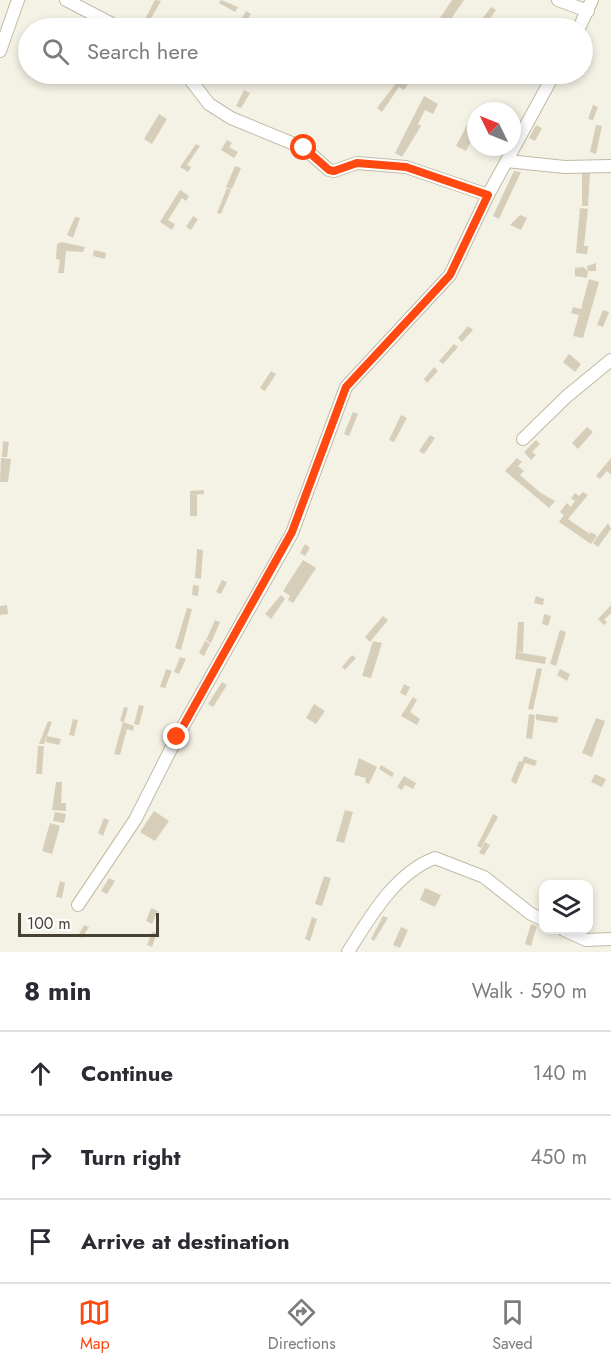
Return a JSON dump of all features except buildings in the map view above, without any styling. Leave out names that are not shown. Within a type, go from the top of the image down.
[{"type":"street","points":[[0,51],[18,0]]},
{"type":"street","points":[[66,0],[101,18]]},
{"type":"street","points":[[558,0],[590,6]]},
{"type":"street","points":[[194,84],[209,104],[231,118],[304,148],[329,170],[334,171],[357,163],[406,167],[488,195]]},
{"type":"street","points":[[78,905],[135,820],[177,737],[292,532],[346,387],[450,275],[488,195],[549,84]]},
{"type":"street","points":[[507,161],[565,166],[611,165]]},
{"type":"street","points":[[523,439],[611,360]]},
{"type":"street","points":[[348,952],[376,906],[422,863],[435,858],[484,877],[539,918]]},
{"type":"street","points":[[573,934],[586,940],[611,939]]},
{"type":"route","points":[[177,737],[292,532],[334,412],[346,387],[360,369],[450,275],[488,195],[406,167],[357,163],[334,171],[329,170],[304,148]]}]
